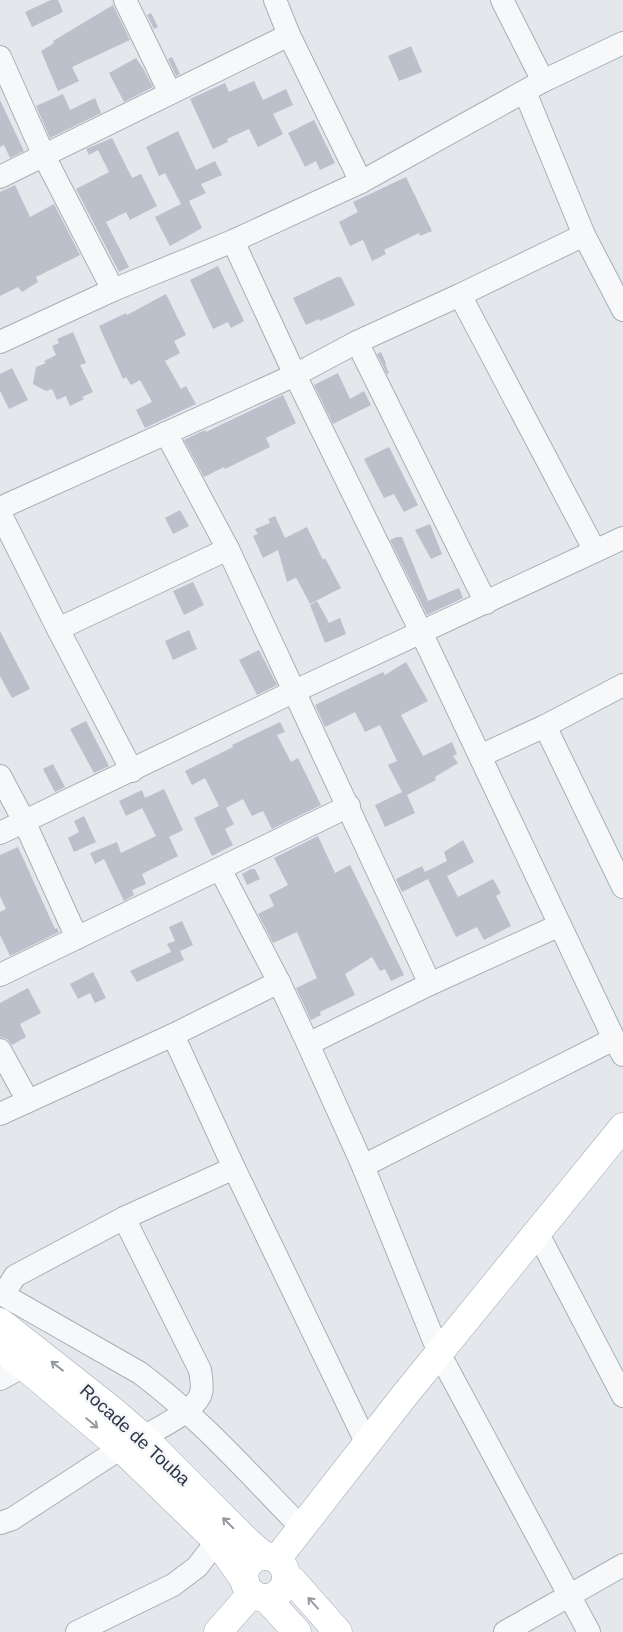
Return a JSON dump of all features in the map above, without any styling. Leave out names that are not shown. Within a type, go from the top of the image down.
[{"type":"main road","points":[[276,1564],[439,1352],[623,1127]]},
{"type":"main road","name":"Rocade de Touba","points":[[0,1322],[113,1411],[132,1443],[217,1541],[254,1590],[298,1632]]},
{"type":"main road","name":"Rocade de Touba","points":[[0,1348],[132,1443],[276,1564],[338,1632]]},
{"type":"main road","points":[[257,1557],[276,1564],[284,1585],[280,1592],[273,1596],[254,1590],[244,1574],[247,1567],[257,1557]]},
{"type":"main road","points":[[218,1632],[254,1590]]},
{"type":"street","points":[[125,0],[170,93]]},
{"type":"street","points":[[275,0],[289,35],[361,182]]},
{"type":"street","points":[[502,0],[534,87],[584,235],[623,310]]},
{"type":"street","points":[[0,177],[289,35]]},
{"type":"street","points":[[0,342],[113,290],[233,241],[361,182],[534,87],[623,43]]},
{"type":"street","points":[[0,56],[44,156],[113,290]]},
{"type":"street","points":[[0,508],[296,375],[357,342],[584,235]]},
{"type":"street","points":[[233,241],[618,1047],[363,1166]]},
{"type":"street","points":[[460,295],[595,551]]},
{"type":"street","points":[[357,342],[486,603]]},
{"type":"street","points":[[166,433],[228,549],[430,984]]},
{"type":"street","points":[[0,513],[132,770]]},
{"type":"street","points":[[0,833],[295,691],[623,538]]},
{"type":"street","points":[[58,629],[228,549]]},
{"type":"street","points":[[480,756],[545,726],[623,685]]},
{"type":"street","points":[[545,726],[623,886]]},
{"type":"street","points":[[0,776],[24,821],[77,938]]},
{"type":"street","points":[[0,975],[348,806]]},
{"type":"street","points":[[220,868],[280,982],[363,1166],[439,1352],[568,1596],[589,1632]]},
{"type":"street","points":[[308,1044],[430,984],[560,925]]},
{"type":"street","points":[[0,1114],[173,1035],[280,982]]},
{"type":"street","points":[[173,1035],[234,1168],[367,1444]]},
{"type":"street","points":[[0,1050],[28,1101]]},
{"type":"street","points":[[234,1168],[124,1218],[15,1276],[1,1294],[140,1373],[186,1410],[302,1528]]},
{"type":"street","points":[[0,1523],[12,1518],[186,1410],[201,1395],[200,1370],[124,1218]]},
{"type":"street","points":[[538,1232],[623,1396]]},
{"type":"street","points":[[0,1379],[24,1366]]},
{"type":"street","points":[[77,1632],[173,1585],[197,1567],[217,1541]]},
{"type":"street","points":[[504,1632],[623,1565]]},
{"type":"building","points":[[51,0],[58,0],[63,12],[32,27],[25,12]]},
{"type":"building","points":[[113,5],[130,40],[72,67],[79,81],[58,91],[41,51],[54,43],[53,41]]},
{"type":"building","points":[[151,13],[158,27],[154,29],[147,15]]},
{"type":"building","points":[[411,46],[422,72],[399,81],[388,56]]},
{"type":"building","points":[[172,57],[180,74],[176,76],[168,59]]},
{"type":"building","points":[[136,58],[153,87],[124,102],[109,73]]},
{"type":"building","points":[[254,81],[263,100],[286,89],[293,105],[273,114],[283,134],[258,147],[249,129],[227,139],[228,142],[213,149],[190,99],[225,83],[229,92]]},
{"type":"building","points":[[63,94],[70,110],[95,98],[101,113],[50,138],[36,106]]},
{"type":"building","points":[[0,100],[24,151],[10,158],[4,145],[0,147]]},
{"type":"building","points":[[314,120],[335,163],[320,170],[316,161],[305,167],[288,133]]},
{"type":"building","points":[[178,131],[196,170],[215,161],[222,175],[201,184],[206,193],[189,201],[202,228],[170,246],[155,217],[181,204],[165,173],[159,176],[146,147]]},
{"type":"building","points":[[112,138],[132,178],[141,174],[157,206],[130,220],[126,212],[106,222],[129,267],[119,272],[76,189],[109,172],[98,150],[89,155],[86,149]]},
{"type":"building","points":[[406,177],[432,231],[420,236],[419,233],[384,250],[386,254],[372,261],[363,240],[350,246],[339,222],[358,212],[353,202]]},
{"type":"building","points":[[15,185],[30,217],[54,204],[80,255],[36,277],[38,282],[22,292],[18,287],[0,296],[0,192]]},
{"type":"building","points":[[218,266],[244,321],[231,328],[228,322],[213,329],[190,280]]},
{"type":"building","points":[[337,277],[341,277],[355,305],[320,321],[319,319],[306,325],[293,298]]},
{"type":"building","points":[[166,294],[186,335],[174,341],[180,353],[165,361],[181,389],[186,386],[196,404],[145,428],[136,410],[152,402],[140,380],[131,385],[126,377],[123,379],[99,326],[126,313],[127,315]]},
{"type":"building","points":[[73,332],[86,363],[80,365],[93,392],[70,406],[66,396],[57,400],[52,389],[46,391],[33,384],[36,367],[46,363],[44,361],[56,355],[52,346],[59,343],[57,339]]},
{"type":"building","points":[[381,352],[389,373],[387,374],[377,354]]},
{"type":"building","points":[[12,368],[28,400],[9,409],[0,391],[0,374]]},
{"type":"building","points":[[338,373],[350,399],[364,391],[371,405],[333,424],[314,385]]},
{"type":"building","points":[[283,395],[296,423],[266,438],[270,447],[204,477],[184,440],[205,430],[206,432]]},
{"type":"building","points":[[389,447],[418,505],[404,512],[394,494],[384,498],[364,459]]},
{"type":"building","points":[[180,510],[189,526],[173,534],[165,518]]},
{"type":"building","points":[[275,516],[285,538],[307,527],[323,560],[325,558],[341,588],[310,604],[297,579],[295,578],[287,582],[278,550],[263,558],[253,536],[258,534],[255,529],[270,523],[268,519]]},
{"type":"building","points":[[430,524],[442,554],[431,559],[415,530]]},
{"type":"building","points":[[402,537],[428,601],[459,588],[463,598],[427,615],[390,540]]},
{"type":"building","points":[[193,582],[204,605],[184,615],[173,591]]},
{"type":"building","points":[[317,601],[329,623],[340,618],[346,634],[325,643],[310,605]]},
{"type":"building","points":[[189,630],[197,649],[173,660],[165,641]]},
{"type":"building","points":[[0,631],[30,689],[12,698],[0,676]]},
{"type":"building","points":[[259,650],[277,685],[257,695],[239,660]]},
{"type":"building","points":[[406,662],[428,701],[401,715],[423,756],[452,742],[457,754],[453,756],[458,763],[435,777],[436,780],[407,795],[415,813],[385,827],[375,805],[402,792],[388,765],[397,761],[380,725],[365,732],[355,712],[325,727],[315,705],[383,672],[385,675]]},
{"type":"building","points":[[86,721],[109,766],[94,773],[70,729]]},
{"type":"building","points":[[280,722],[285,732],[277,735],[291,762],[298,758],[321,805],[272,829],[263,811],[252,816],[243,799],[226,808],[234,824],[225,829],[233,845],[212,856],[194,818],[219,806],[205,778],[192,785],[185,771],[233,747],[232,745]]},
{"type":"building","points":[[53,764],[65,787],[55,792],[43,769]]},
{"type":"building","points":[[164,789],[183,830],[169,837],[178,856],[142,874],[146,884],[132,890],[134,895],[124,901],[104,859],[95,864],[90,853],[117,842],[121,853],[156,836],[142,808],[126,816],[119,801],[142,790],[145,798]]},
{"type":"building","points":[[84,816],[96,842],[74,852],[68,838],[79,832],[74,821]]},
{"type":"building","points":[[318,836],[335,873],[350,865],[404,975],[391,981],[385,969],[380,971],[372,957],[345,974],[355,995],[320,1012],[321,1015],[311,1020],[296,988],[317,978],[297,932],[273,943],[258,914],[274,906],[269,895],[288,885],[274,858]]},
{"type":"building","points":[[463,840],[474,862],[447,876],[458,897],[493,879],[501,893],[496,896],[511,926],[484,940],[477,927],[456,937],[428,879],[402,892],[396,879],[422,866],[425,872],[447,861],[444,852]]},
{"type":"building","points":[[18,847],[55,929],[57,928],[59,932],[10,956],[0,935],[0,912],[6,909],[0,896],[0,855]]},
{"type":"building","points":[[255,869],[260,879],[247,885],[242,874]]},
{"type":"building","points":[[182,921],[193,945],[180,951],[184,960],[137,982],[130,971],[171,952],[167,944],[175,941],[169,927]]},
{"type":"building","points":[[93,972],[106,998],[95,1003],[90,993],[78,999],[70,984]]},
{"type":"building","points":[[28,988],[41,1013],[20,1024],[26,1037],[12,1045],[7,1039],[0,1037],[0,1003]]}]
